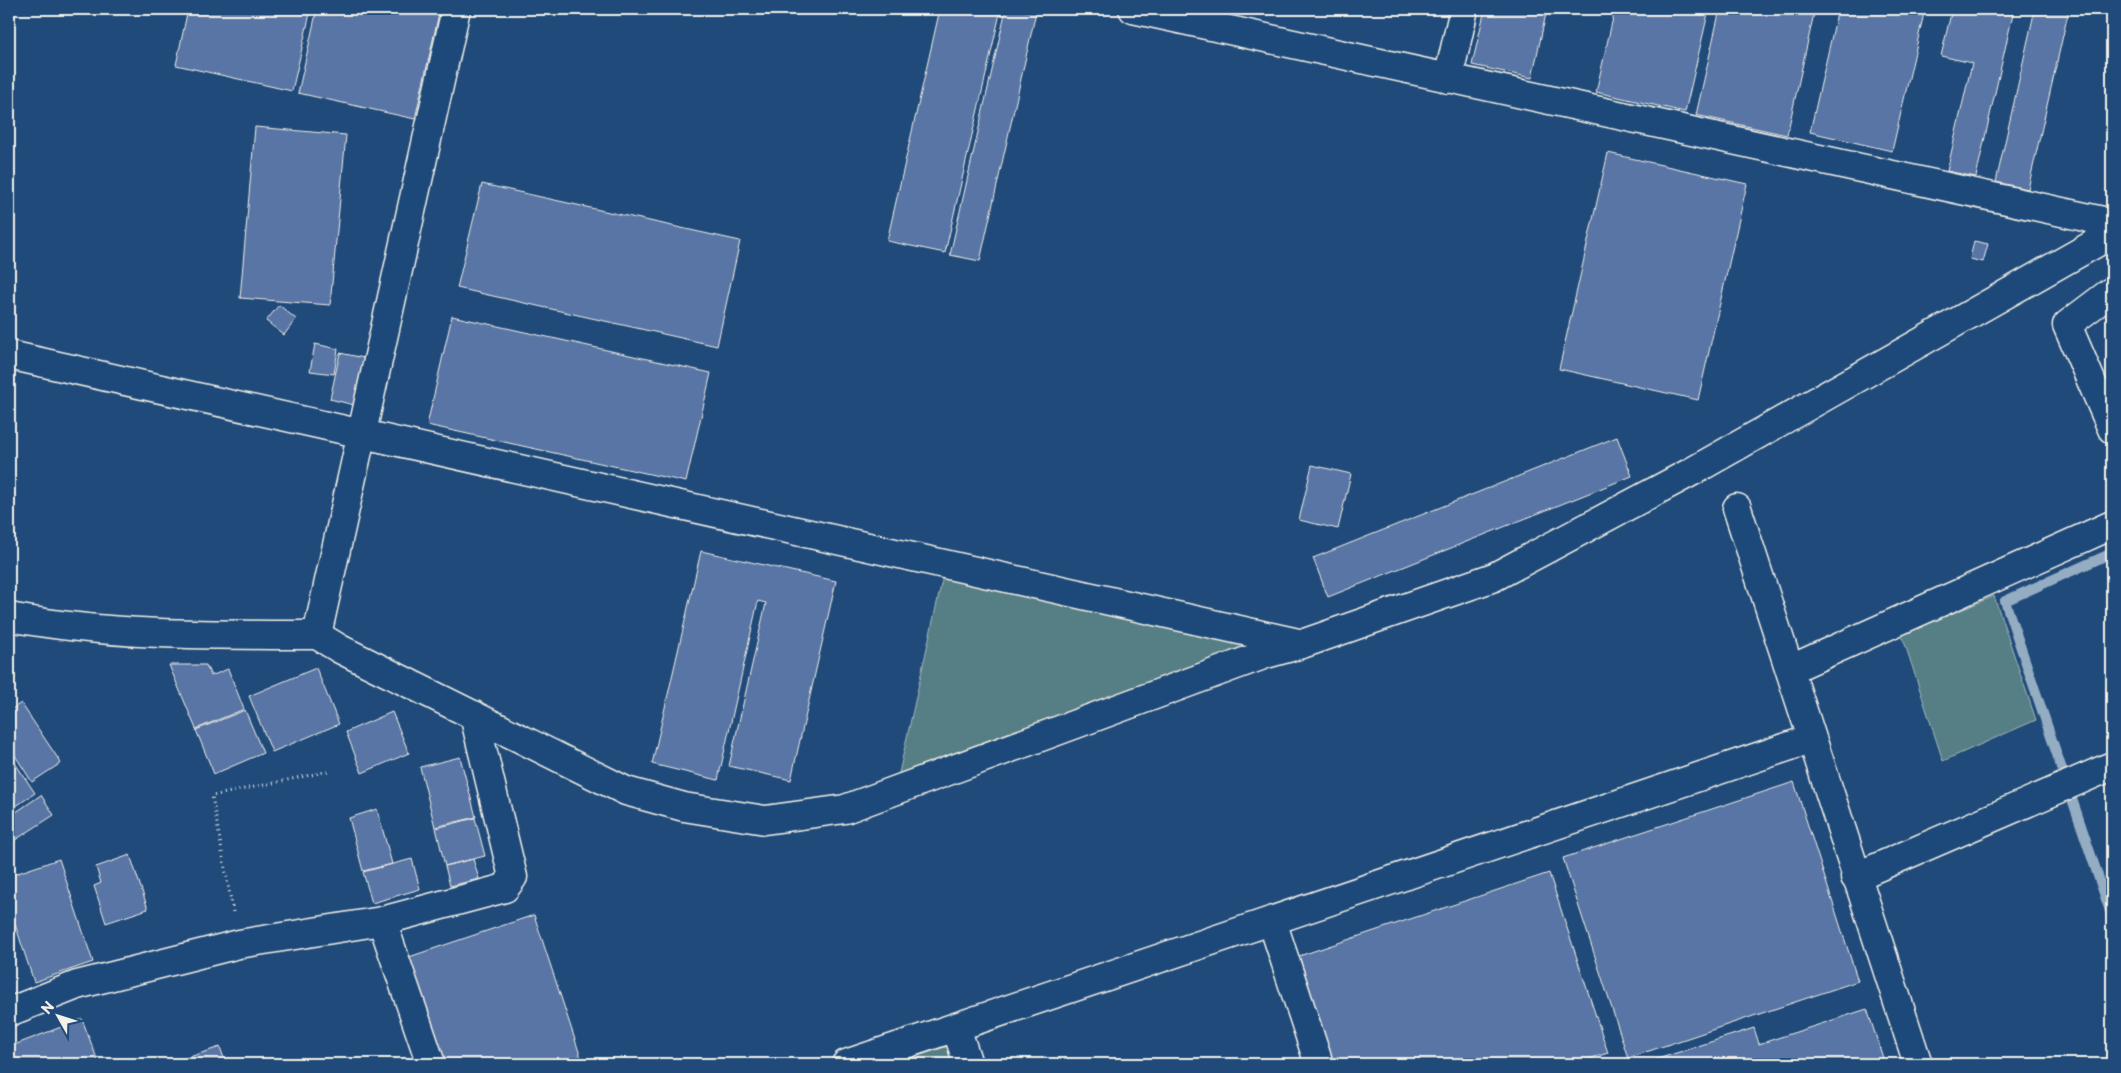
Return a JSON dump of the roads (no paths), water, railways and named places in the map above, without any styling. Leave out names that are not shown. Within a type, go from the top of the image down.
[{"type":"street","points":[[317,635],[456,9]]},
{"type":"street","points":[[1133,9],[2112,223]]},
{"type":"street","points":[[1448,79],[1464,9]]},
{"type":"street","points":[[9,617],[85,629],[155,634],[317,635],[340,649],[626,791],[684,808],[765,820],[845,809],[1266,654],[1302,644],[1494,577],[1693,471],[2112,234]]},
{"type":"street","points":[[2112,291],[2067,325],[2112,429]]},
{"type":"street","points":[[9,355],[1302,644]]},
{"type":"street","points":[[1737,508],[1791,669],[1811,740],[1918,1064]]},
{"type":"street","points":[[1791,669],[2112,525]]},
{"type":"street","points":[[9,1012],[77,985],[239,944],[382,920],[505,888],[513,877],[474,716]]},
{"type":"street","points":[[846,1064],[1811,740]]},
{"type":"street","points":[[1856,878],[2112,766]]},
{"type":"street","points":[[382,920],[431,1064]]},
{"type":"street","points":[[1272,921],[1319,1064]]},
{"type":"street","points":[[956,1027],[968,1064]]},
{"type":"waterway","points":[[2112,553],[2005,601],[2112,917]]}]
